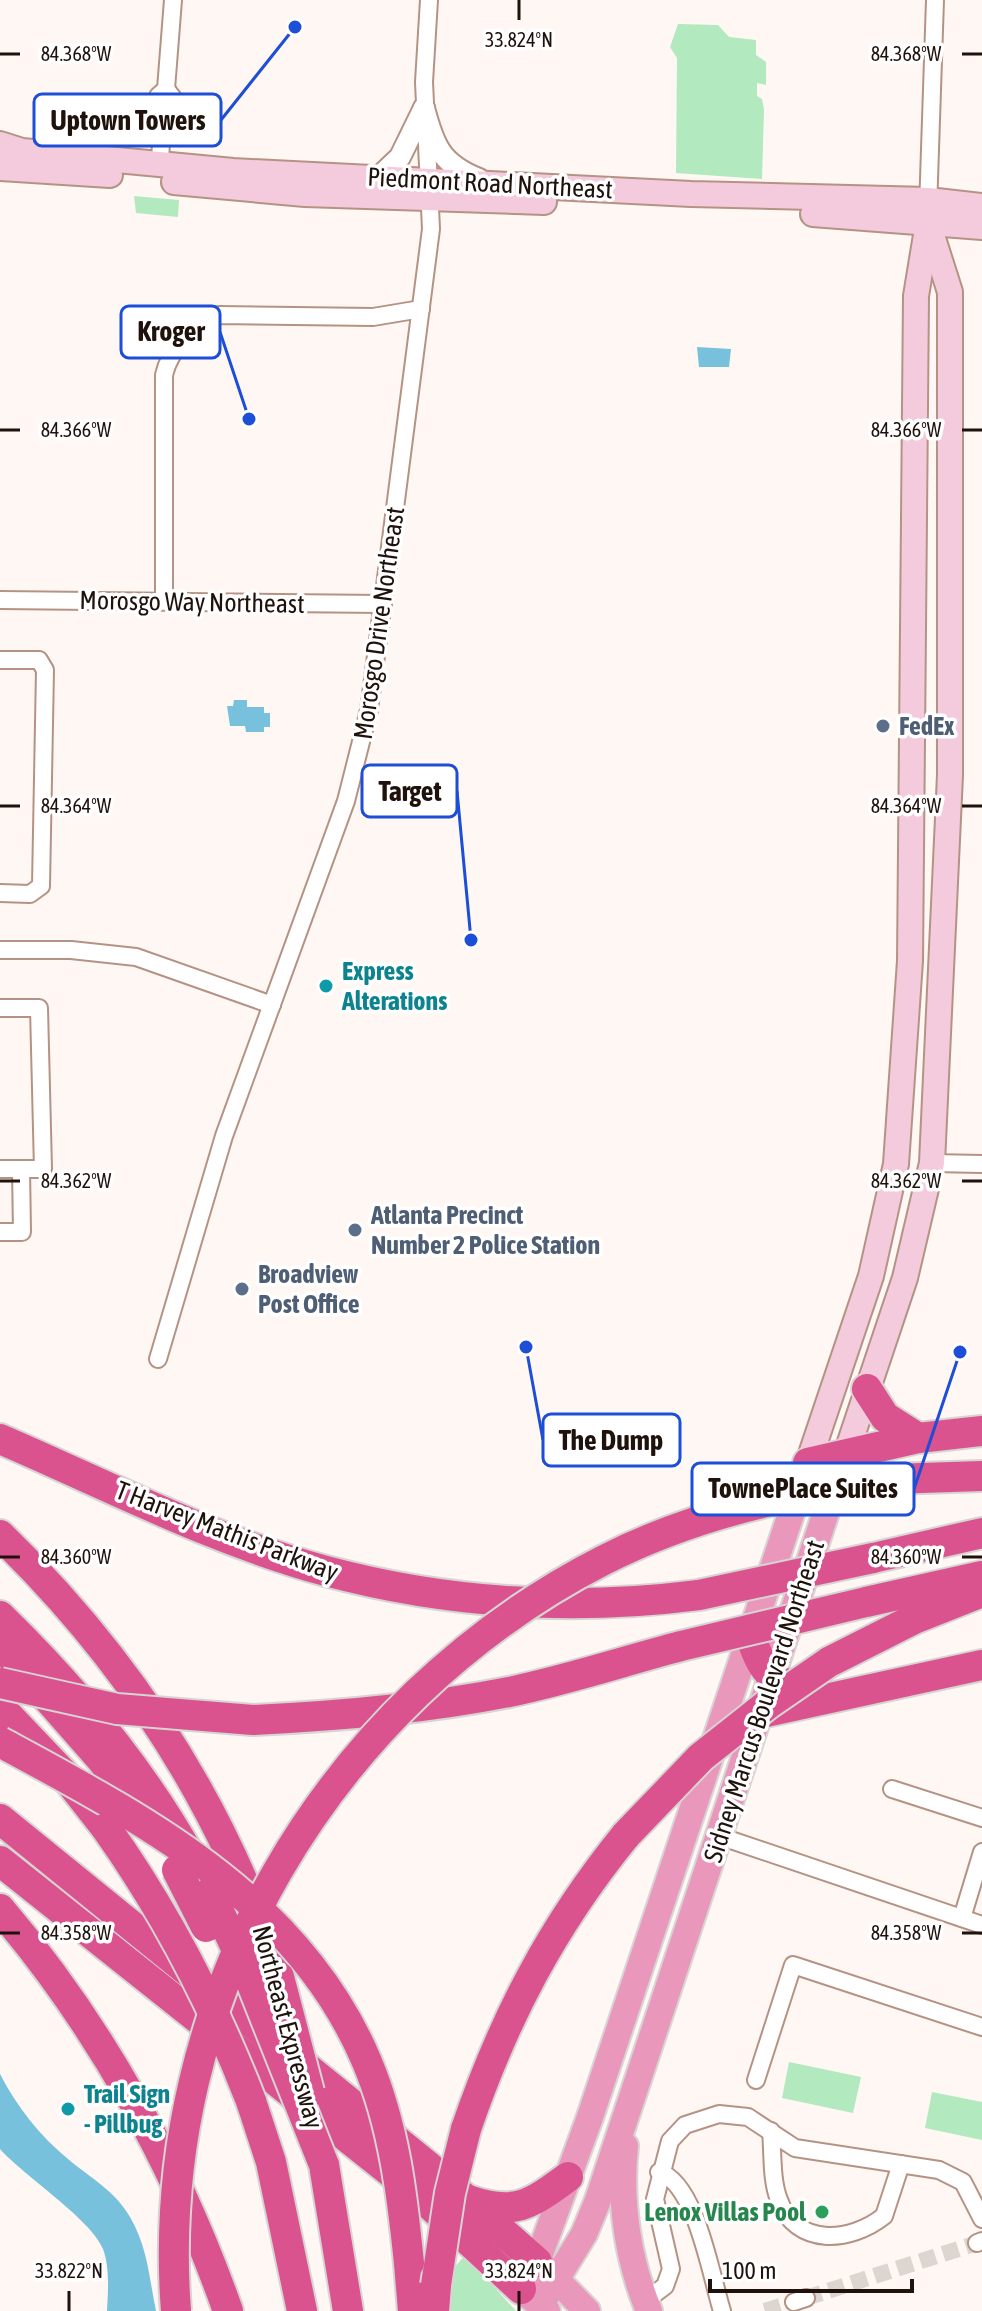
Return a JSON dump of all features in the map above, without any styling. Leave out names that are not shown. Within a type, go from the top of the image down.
[{"type":"highway","points":[[867,1389],[885,1417],[918,1438]]},
{"type":"highway","points":[[808,1463],[918,1438],[982,1431]]},
{"type":"highway","name":"T Harvey Mathis Parkway","points":[[0,1439],[228,1537],[324,1570],[469,1599],[521,1603],[621,1603],[699,1595],[982,1533]]},
{"type":"highway","points":[[176,2311],[174,2239],[180,2161],[194,2081],[217,2002],[247,1926],[269,1883],[310,1816],[373,1736],[421,1687],[472,1644],[538,1597],[605,1559],[675,1529],[747,1505],[819,1489],[891,1479],[982,1476]]},
{"type":"highway","name":"Northeast Expressway","points":[[0,1535],[93,1635],[182,1761],[234,1858],[279,1977],[324,2165],[348,2311]]},
{"type":"highway","points":[[0,1683],[102,1707],[253,1720],[456,1702],[982,1576]]},
{"type":"highway","points":[[435,2298],[450,2193],[466,2129],[521,1990],[588,1883],[626,1835],[701,1757],[768,1704],[829,1662],[914,1619],[982,1592]]},
{"type":"highway","points":[[0,1616],[67,1685],[128,1757],[210,1892],[248,1974],[324,2165]]},
{"type":"highway","points":[[751,1637],[758,1659],[772,1680],[830,1699]]},
{"type":"highway","points":[[0,1644],[102,1760],[177,1870],[216,1948],[249,2036],[251,2101]]},
{"type":"highway","points":[[761,1713],[982,1665]]},
{"type":"highway","name":"Northeast Expressway","points":[[0,1707],[62,1772],[106,1828],[170,1924],[207,1994],[251,2101],[274,2175],[302,2311]]},
{"type":"highway","points":[[0,1742],[79,1785],[204,1861],[260,1907],[319,1976],[353,2032],[378,2093],[397,2167],[413,2311]]},
{"type":"highway","points":[[0,1819],[546,2269]]},
{"type":"highway","points":[[0,1861],[417,2193],[536,2301]]},
{"type":"highway","points":[[0,1909],[65,1994],[137,2108],[195,2227],[228,2311]]},
{"type":"highway","points":[[466,2200],[493,2209],[514,2209],[536,2201],[568,2177]]},
{"type":"main road","name":"Piedmont Road Northeast","points":[[0,144],[22,151],[161,153],[233,171],[379,177],[428,188],[795,213],[928,211],[982,206]]},
{"type":"main road","name":"Piedmont Road Northeast","points":[[0,168],[262,192],[428,188],[486,182],[691,194],[928,211],[982,227]]},
{"type":"main road","name":"Sidney Marcus Boulevard Northeast","points":[[546,2269],[584,2234],[910,1261],[932,1163],[950,775],[950,292],[928,211]]},
{"type":"main road","name":"Sidney Marcus Boulevard Northeast","points":[[536,2301],[568,2177],[878,1251],[896,1164],[911,945],[916,296],[928,211]]},
{"type":"main road","points":[[630,2100],[623,2167],[623,2204],[633,2259],[647,2306]]},
{"type":"main road","points":[[546,2269],[587,2311]]},
{"type":"street","points":[[161,153],[170,133],[173,98],[166,89],[173,0]]},
{"type":"street","name":"Morosgo Drive Northeast","points":[[158,1359],[224,1136],[359,759],[383,604],[431,229],[424,108],[429,0]]},
{"type":"street","name":"Sidney Marcus Boulevard Northeast","points":[[928,211],[935,0]]},
{"type":"street","points":[[379,177],[400,157],[424,108]]},
{"type":"street","points":[[424,108],[432,136],[446,161],[455,170],[486,182]]},
{"type":"street","points":[[164,601],[164,375],[173,354],[199,324],[219,315],[373,317],[421,309]]},
{"type":"street","name":"Morosgo Way Northeast","points":[[0,600],[383,604]]},
{"type":"street","points":[[0,660],[39,660],[45,670],[41,886],[30,894],[0,893]]},
{"type":"street","points":[[0,950],[71,950],[136,957],[272,1005]]},
{"type":"street","points":[[0,1008],[39,1008],[43,1169],[0,1169]]},
{"type":"street","points":[[932,1163],[982,1164]]},
{"type":"street","points":[[0,1232],[22,1232],[21,1169]]},
{"type":"street","points":[[892,1789],[982,1818]]},
{"type":"street","points":[[719,1836],[982,1925]]},
{"type":"street","points":[[962,1918],[982,1852]]},
{"type":"street","points":[[756,2080],[793,1965],[982,2027]]},
{"type":"street","points":[[647,2306],[665,2286],[671,2269],[655,2199],[659,2172],[676,2131],[694,2121],[719,2114],[748,2117],[795,2148],[939,2170],[963,2182],[982,2219]]},
{"type":"street","points":[[771,2131],[780,2204],[789,2220],[815,2235],[830,2238],[857,2233],[884,2216],[901,2164]]},
{"type":"street","points":[[659,2172],[674,2179],[690,2202],[722,2311]]},
{"type":"green space","points":[[678,24],[718,25],[729,37],[756,40],[756,55],[766,62],[766,85],[757,83],[757,96],[762,99],[764,109],[762,179],[676,173],[677,58],[670,47]]},
{"type":"green space","points":[[134,196],[179,200],[178,217],[136,213]]},
{"type":"green space","points":[[789,2062],[861,2077],[853,2113],[782,2098]]},
{"type":"green space","points":[[932,2092],[982,2102],[982,2140],[925,2128]]},
{"type":"green space","points":[[465,2255],[516,2311],[447,2311],[448,2275]]},
{"type":"water","points":[[697,347],[731,349],[729,367],[699,367]]},
{"type":"water","points":[[234,700],[247,700],[247,707],[264,707],[264,713],[270,713],[270,727],[264,727],[264,732],[246,732],[245,726],[230,726],[227,706],[233,706]]},
{"type":"water","points":[[0,2074],[39,2131],[110,2192],[130,2217],[144,2252],[156,2311],[107,2311],[107,2264],[96,2237],[0,2149]]},
{"type":"tunnel","points":[[806,2298],[977,2243]]},
{"type":"tunnel","points":[[765,2311],[794,2302]]},
{"type":"place","name":"Uptown Towers","points":[[295,27]]},
{"type":"place","name":"Kroger","points":[[249,419]]},
{"type":"place","name":"FedEx","points":[[883,726]]},
{"type":"place","name":"Target","points":[[471,940]]},
{"type":"place","name":"Express Alterations","points":[[326,986]]},
{"type":"place","name":"Atlanta Precinct Number 2 Police Station","points":[[355,1230]]},
{"type":"place","name":"Broadview Post Office","points":[[242,1289]]},
{"type":"place","name":"The Dump","points":[[526,1347]]},
{"type":"place","name":"TownePlace Suites","points":[[960,1352]]},
{"type":"place","name":"Trail Sign - Pillbug","points":[[68,2109]]},
{"type":"place","name":"Lenox Villas Pool","points":[[822,2212]]}]
